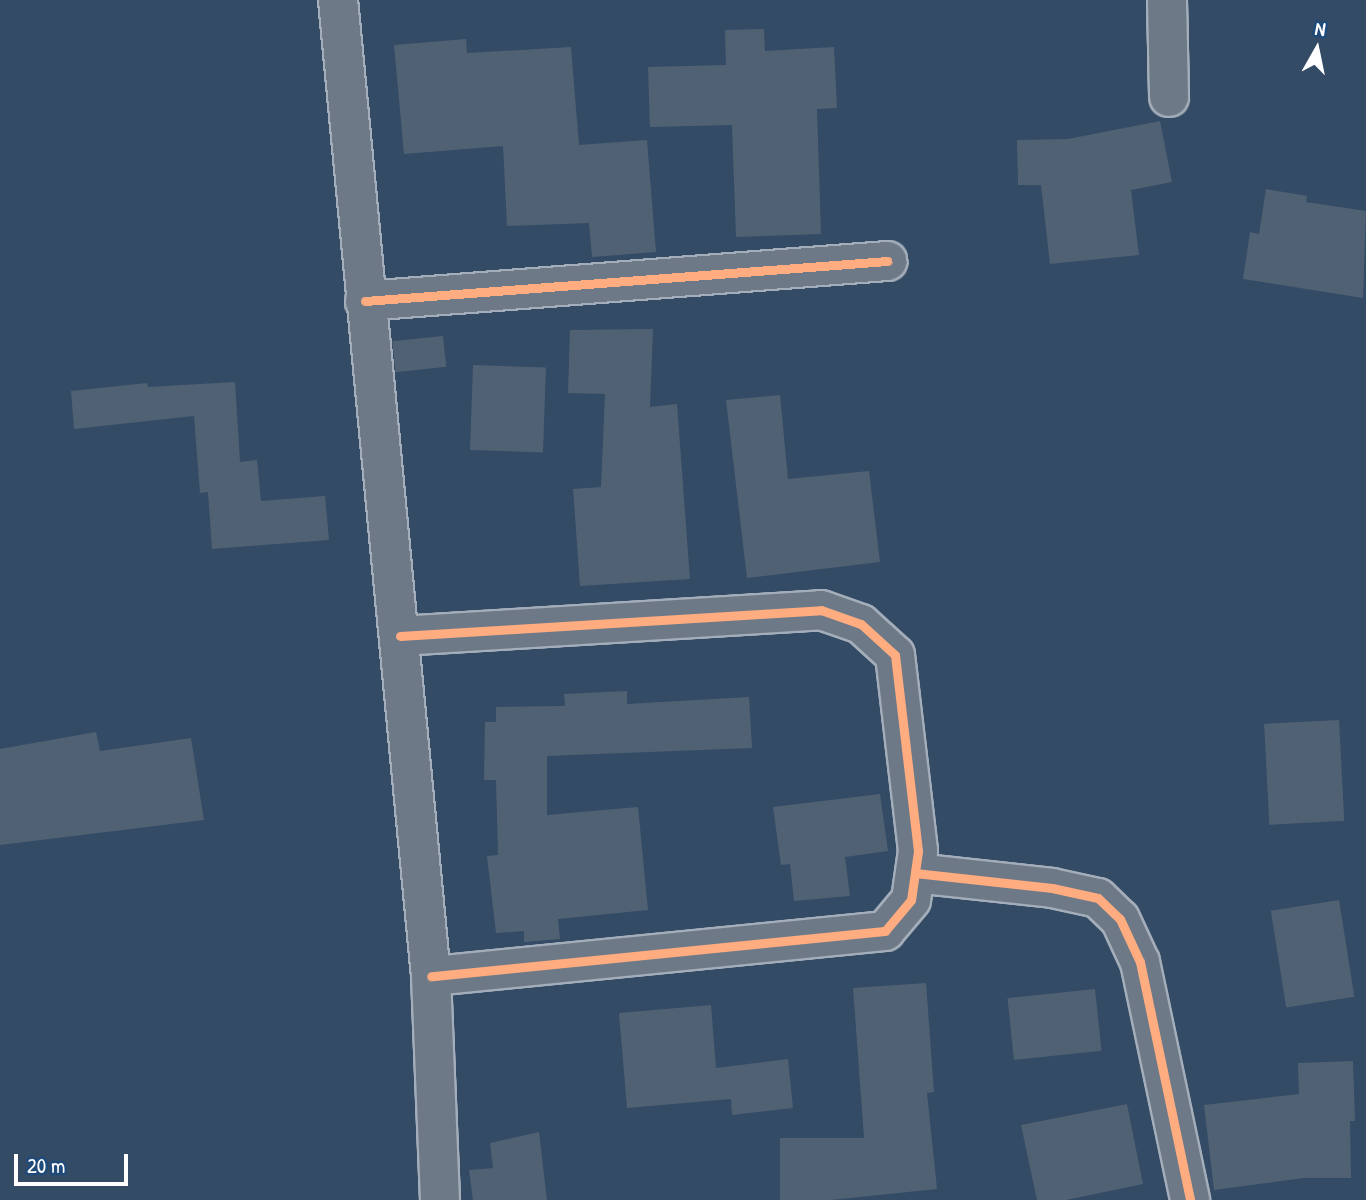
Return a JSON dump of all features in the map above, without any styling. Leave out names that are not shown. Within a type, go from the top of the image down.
[{"type":"street","points":[[338,0],[431,976],[440,1200]]},
{"type":"street","points":[[1167,0],[1169,97]]},
{"type":"street","points":[[365,301],[887,261]]},
{"type":"street","points":[[400,636],[821,610],[861,624],[895,655],[918,851],[911,900],[885,931],[431,976]]},
{"type":"street","points":[[915,873],[1098,898],[1120,919],[1140,962],[1190,1200]]},
{"type":"building","points":[[764,29],[765,51],[834,47],[837,108],[817,109],[821,234],[736,237],[732,125],[650,127],[648,67],[726,65],[725,30]]},
{"type":"building","points":[[466,39],[467,53],[571,47],[579,145],[647,140],[656,252],[592,257],[589,223],[507,226],[503,146],[404,154],[394,45]]},
{"type":"building","points":[[1160,121],[1172,182],[1131,190],[1139,255],[1050,264],[1041,185],[1018,185],[1017,140],[1068,139]]},
{"type":"building","points":[[1266,189],[1307,196],[1306,202],[1366,211],[1363,298],[1243,279],[1250,232],[1259,234]]},
{"type":"building","points":[[653,329],[650,407],[677,404],[690,579],[580,586],[573,489],[601,487],[605,394],[568,393],[570,330]]},
{"type":"building","points":[[443,336],[446,367],[396,372],[392,341]]},
{"type":"building","points":[[473,365],[546,368],[543,452],[470,450]]},
{"type":"building","points":[[235,382],[240,462],[257,460],[261,501],[325,496],[329,540],[212,549],[208,492],[200,493],[194,416],[74,429],[71,391],[147,383],[148,387]]},
{"type":"building","points":[[780,395],[788,479],[869,471],[880,562],[747,578],[726,400]]},
{"type":"building","points":[[627,691],[627,704],[749,697],[752,748],[547,756],[547,815],[638,807],[648,910],[558,919],[560,939],[524,942],[524,931],[496,933],[487,856],[498,855],[496,780],[484,780],[485,722],[496,722],[496,707],[565,706],[564,694]]},
{"type":"building","points":[[1339,720],[1344,821],[1269,825],[1264,724]]},
{"type":"building","points":[[96,732],[100,751],[191,738],[204,820],[0,845],[0,749]]},
{"type":"building","points":[[880,794],[888,851],[845,857],[850,896],[794,901],[790,864],[781,865],[773,807]]},
{"type":"building","points":[[1339,900],[1354,997],[1286,1008],[1271,911]]},
{"type":"building","points":[[926,983],[934,1092],[927,1093],[937,1189],[831,1200],[780,1200],[780,1138],[864,1138],[853,988]]},
{"type":"building","points":[[1095,989],[1101,1051],[1014,1060],[1007,998]]},
{"type":"building","points":[[711,1005],[716,1068],[788,1059],[793,1108],[732,1115],[731,1099],[627,1108],[619,1013]]},
{"type":"building","points":[[1353,1061],[1355,1121],[1350,1121],[1351,1178],[1304,1178],[1214,1190],[1204,1105],[1299,1094],[1298,1063]]},
{"type":"building","points":[[1127,1104],[1143,1184],[1066,1200],[1037,1200],[1021,1125]]},
{"type":"building","points":[[539,1132],[547,1200],[473,1200],[469,1170],[493,1168],[490,1143]]},
{"type":"cycle path","points":[[365,301],[887,261]]},
{"type":"cycle path","points":[[400,636],[821,610],[861,624],[895,655],[918,851],[911,900],[885,931],[431,976]]},
{"type":"cycle path","points":[[915,873],[1052,888],[1098,898],[1120,919],[1140,962],[1190,1200]]}]
